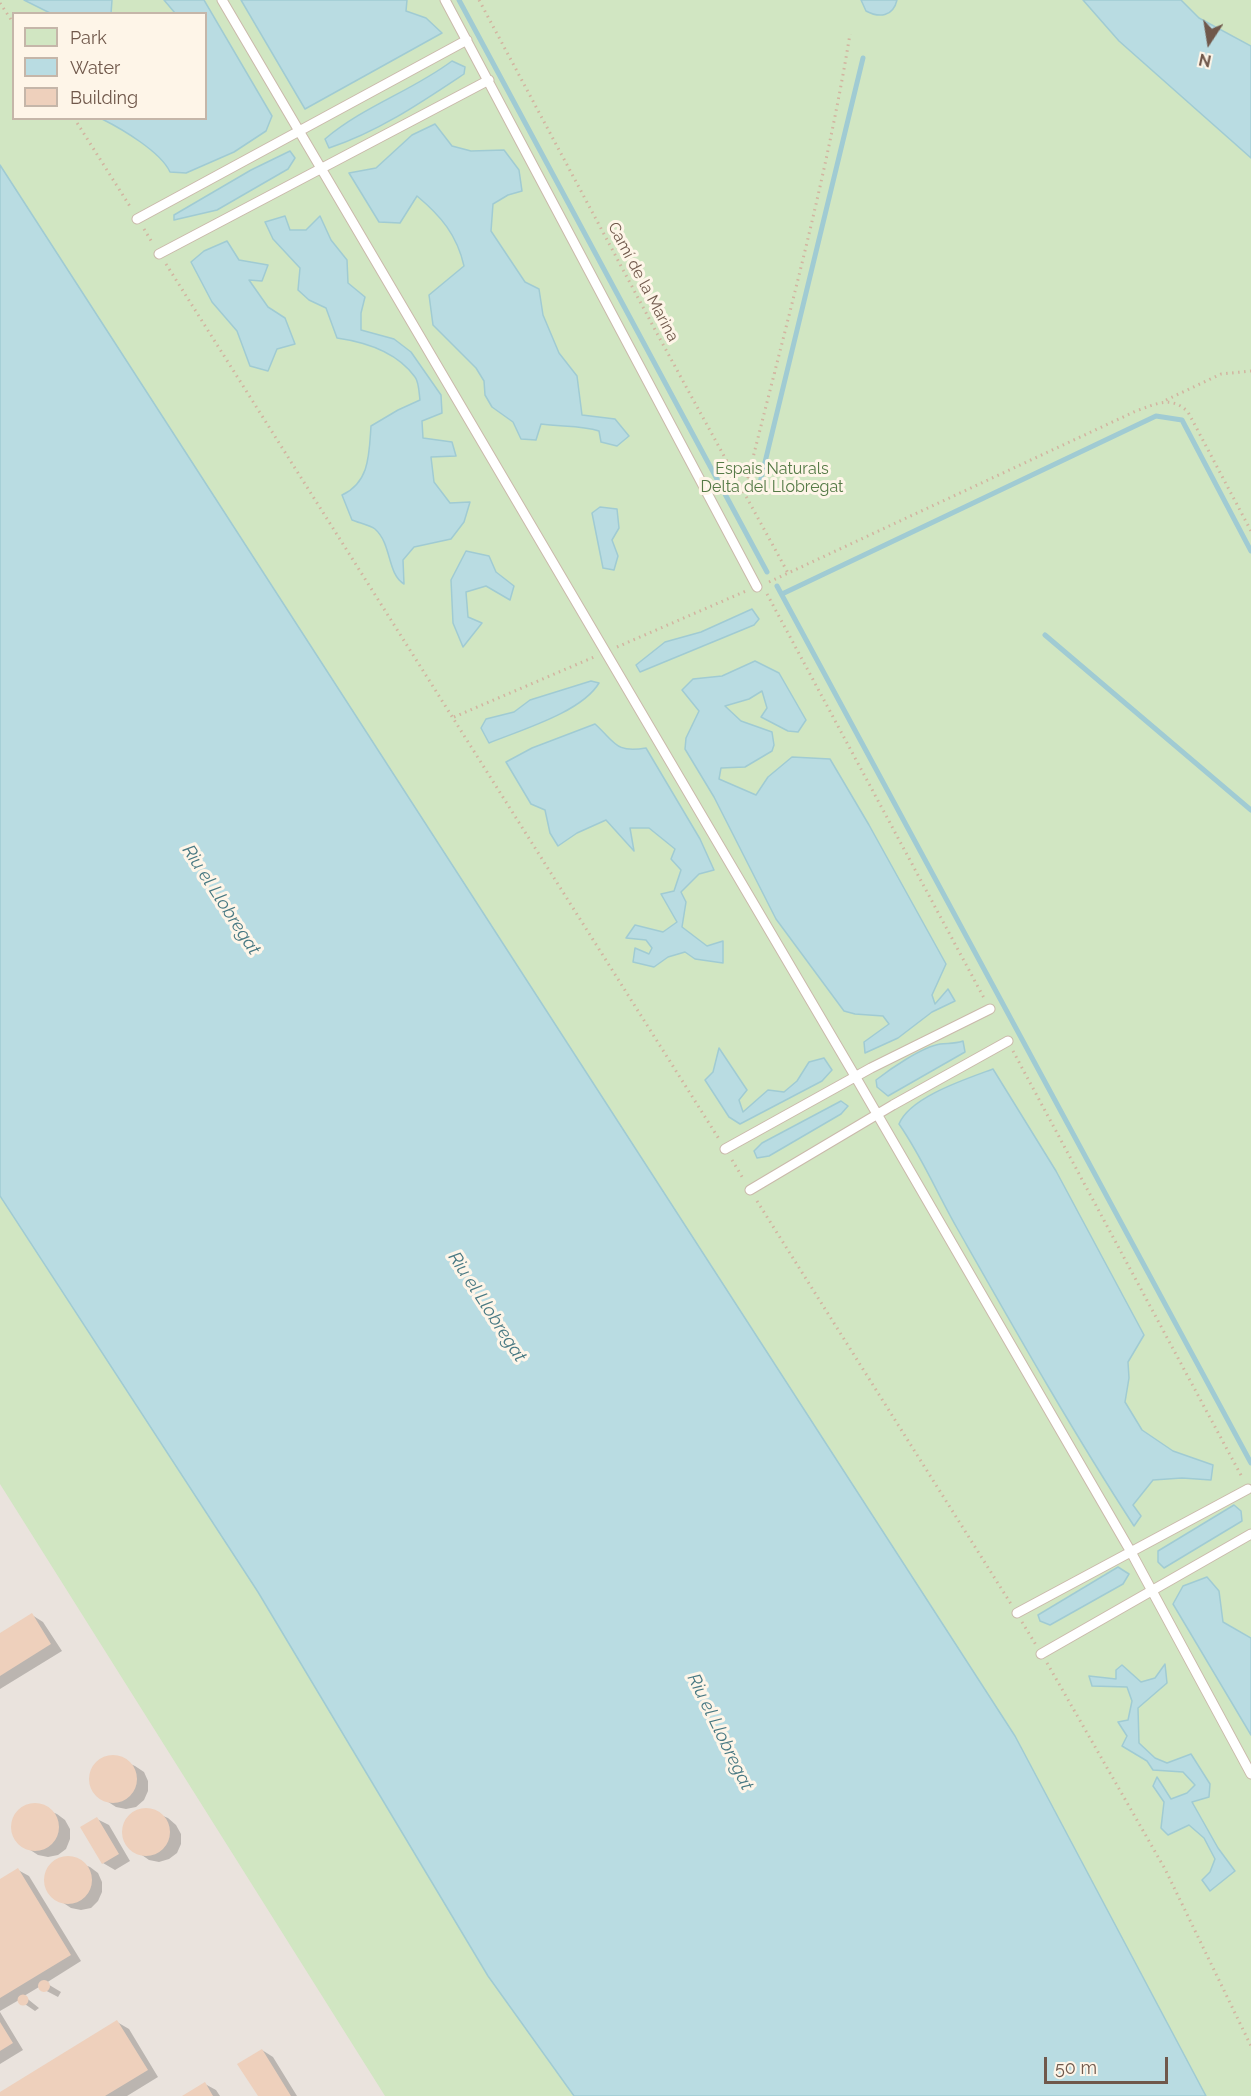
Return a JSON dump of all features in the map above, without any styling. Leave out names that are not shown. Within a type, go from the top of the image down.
[{"type":"lane","points":[[222,0],[855,1076],[1131,1552],[1251,1774]]},
{"type":"lane","points":[[445,0],[757,587]]},
{"type":"lane","points":[[137,219],[467,40]]},
{"type":"lane","points":[[159,254],[489,80]]},
{"type":"lane","points":[[725,1149],[855,1076],[990,1009]]},
{"type":"lane","points":[[750,1190],[877,1114],[1008,1041]]},
{"type":"lane","points":[[1017,1614],[1248,1489]]},
{"type":"lane","points":[[1041,1654],[1251,1534]]},
{"type":"path","name":"Camí de la Marina","points":[[479,0],[788,573]]},
{"type":"path","points":[[0,3],[12,21]]},
{"type":"path","points":[[744,491],[809,232],[841,90],[850,34]]},
{"type":"path","points":[[75,120],[454,717],[1017,1614],[1165,1869],[1251,2046]]},
{"type":"path","points":[[454,717],[757,587],[1125,416],[1164,401],[1221,374],[1251,372]]},
{"type":"path","points":[[1164,401],[1179,403],[1188,412],[1251,531]]},
{"type":"shaded area","points":[[0,1467],[394,2096],[0,2096]]},
{"type":"green space","name":"Espais Naturals Delta del Llobregat","points":[[0,0],[1251,0],[1251,2096],[1206,2096],[1015,1736],[0,165]]},
{"type":"green space","points":[[0,1196],[258,1592],[488,1976],[574,2096],[385,2096],[0,1484]]},
{"type":"water","points":[[24,0],[112,0],[111,12],[48,12]]},
{"type":"water","points":[[164,0],[204,0],[272,116],[266,131],[234,152],[186,173],[170,172],[150,149],[104,120],[207,120],[207,12],[174,12]]},
{"type":"water","points":[[241,0],[407,0],[406,11],[426,18],[442,33],[305,109]]},
{"type":"water","points":[[861,0],[897,0],[889,13],[876,15],[866,11]]},
{"type":"water","points":[[1083,0],[1181,0],[1199,18],[1251,46],[1251,158],[1119,41]]},
{"type":"water","points":[[452,61],[465,67],[464,74],[416,106],[382,125],[329,148],[325,139],[340,127],[437,72]]},
{"type":"water","points":[[435,124],[452,146],[471,151],[504,150],[519,170],[522,191],[508,195],[493,204],[491,231],[525,282],[539,289],[543,315],[559,353],[577,376],[582,415],[615,419],[629,436],[617,446],[601,442],[599,431],[541,424],[536,440],[521,439],[513,422],[492,407],[485,395],[484,381],[476,368],[433,325],[429,295],[464,266],[457,245],[441,219],[417,196],[400,223],[379,222],[349,173],[376,168],[412,135]]},
{"type":"water","points":[[290,151],[295,158],[288,169],[217,210],[174,220],[174,215],[251,170]]},
{"type":"water","name":"Riu el Llobregat","points":[[0,165],[1015,1736],[1206,2096],[574,2096],[488,1976],[258,1592],[0,1196]]},
{"type":"water","points":[[285,216],[290,230],[306,230],[320,216],[331,240],[347,260],[348,283],[365,297],[361,313],[361,330],[394,339],[411,352],[441,395],[442,413],[422,421],[423,438],[452,442],[456,456],[431,457],[434,482],[450,503],[470,502],[464,522],[451,539],[414,547],[403,560],[404,584],[395,573],[380,535],[375,529],[352,520],[342,495],[358,483],[363,475],[368,457],[371,426],[420,400],[417,382],[408,368],[390,355],[358,342],[337,338],[326,308],[309,300],[298,290],[300,268],[273,239],[265,222]]},
{"type":"water","points":[[227,241],[239,260],[268,265],[262,281],[249,280],[268,307],[285,318],[295,344],[277,349],[268,371],[250,366],[237,331],[212,302],[191,262],[204,251]]},
{"type":"water","points":[[600,507],[617,509],[619,528],[612,540],[618,556],[614,570],[603,568],[592,513]]},
{"type":"water","points":[[466,551],[489,556],[496,572],[514,586],[510,600],[486,586],[466,592],[468,617],[482,623],[463,647],[453,623],[451,580]]},
{"type":"water","points":[[752,609],[759,619],[754,625],[640,672],[636,665],[665,642],[701,632]]},
{"type":"water","points":[[755,661],[779,673],[806,720],[798,732],[788,731],[761,717],[767,708],[762,691],[749,699],[725,706],[741,721],[772,732],[774,745],[772,751],[745,767],[721,768],[719,779],[756,795],[768,777],[792,757],[830,759],[946,964],[932,995],[935,1004],[948,989],[955,1001],[932,1012],[898,1038],[865,1053],[864,1042],[889,1024],[883,1016],[844,1011],[776,919],[714,797],[685,749],[686,738],[699,711],[682,690],[693,679],[722,676]]},
{"type":"water","points":[[591,681],[599,683],[591,693],[579,703],[550,719],[489,743],[481,728],[486,719],[514,712],[530,700]]},
{"type":"water","points":[[595,724],[622,748],[646,748],[700,839],[714,870],[699,874],[681,892],[686,902],[682,927],[707,946],[723,941],[723,963],[695,959],[685,952],[668,957],[654,967],[633,962],[635,948],[649,954],[652,948],[646,940],[626,938],[635,925],[663,932],[677,922],[661,894],[674,891],[681,870],[671,859],[675,849],[649,828],[630,828],[634,851],[606,820],[577,833],[558,846],[550,833],[545,810],[531,804],[506,762],[532,748]]},
{"type":"water","points":[[963,1041],[965,1052],[888,1096],[877,1087],[876,1080],[916,1054],[940,1044]]},
{"type":"water","points":[[719,1048],[747,1090],[739,1100],[743,1112],[768,1090],[784,1092],[797,1081],[809,1062],[824,1058],[832,1070],[822,1081],[740,1124],[729,1117],[705,1080],[713,1072]]},
{"type":"water","points":[[993,1069],[1056,1171],[1144,1335],[1128,1362],[1129,1378],[1125,1402],[1142,1430],[1173,1451],[1213,1465],[1211,1480],[1182,1478],[1153,1480],[1133,1505],[1141,1516],[1134,1526],[1043,1378],[899,1124],[905,1114],[926,1097]]},
{"type":"water","points":[[841,1101],[848,1106],[841,1114],[769,1156],[757,1158],[754,1151],[762,1143]]},
{"type":"water","points":[[1234,1505],[1241,1511],[1242,1521],[1164,1568],[1158,1562],[1158,1551]]},
{"type":"water","points":[[1118,1567],[1129,1574],[1123,1584],[1050,1625],[1040,1621],[1038,1615]]},
{"type":"water","points":[[1207,1577],[1219,1591],[1223,1622],[1251,1638],[1251,1735],[1173,1604],[1183,1586]]},
{"type":"water","points":[[1165,1664],[1167,1683],[1138,1708],[1139,1743],[1155,1758],[1167,1763],[1191,1754],[1210,1784],[1209,1797],[1192,1802],[1218,1848],[1235,1871],[1210,1891],[1202,1880],[1210,1872],[1215,1859],[1204,1838],[1189,1825],[1168,1835],[1161,1828],[1164,1802],[1153,1786],[1157,1777],[1171,1799],[1187,1793],[1195,1785],[1183,1772],[1153,1770],[1147,1761],[1122,1746],[1127,1736],[1118,1722],[1128,1720],[1132,1701],[1127,1687],[1092,1686],[1089,1676],[1116,1679],[1116,1670],[1122,1665],[1141,1682],[1155,1678]]},
{"type":"building","points":[[32,1613],[51,1644],[0,1676],[0,1633]]},
{"type":"building","points":[[113,1755],[130,1762],[137,1779],[130,1796],[113,1803],[96,1796],[89,1779],[96,1762]]},
{"type":"building","points":[[35,1803],[52,1810],[59,1827],[52,1844],[35,1851],[18,1844],[11,1827],[18,1810]]},
{"type":"building","points":[[146,1808],[163,1815],[170,1832],[163,1849],[146,1856],[129,1849],[122,1832],[129,1815]]},
{"type":"building","points":[[97,1817],[119,1854],[102,1864],[80,1827]]},
{"type":"building","points":[[68,1856],[85,1863],[92,1880],[85,1897],[68,1904],[51,1897],[44,1880],[51,1863]]},
{"type":"building","points":[[18,1868],[71,1955],[0,1998],[0,1879]]},
{"type":"building","points":[[44,1980],[50,1986],[44,1992],[38,1986]]},
{"type":"building","points":[[23,1994],[29,2000],[23,2006],[17,2000]]},
{"type":"building","points":[[117,2020],[148,2070],[105,2096],[0,2096],[0,2092]]},
{"type":"building","points":[[0,2022],[13,2043],[0,2051]]},
{"type":"building","points":[[262,2049],[291,2096],[258,2096],[237,2064]]},
{"type":"building","points":[[205,2082],[213,2096],[182,2096]]},
{"type":"waterway","points":[[459,0],[767,572]]},
{"type":"waterway","points":[[758,491],[863,58]]},
{"type":"waterway","points":[[782,594],[1156,416],[1182,420],[1251,551]]},
{"type":"waterway","points":[[777,586],[1251,1463]]},
{"type":"waterway","points":[[1045,635],[1251,810]]}]
